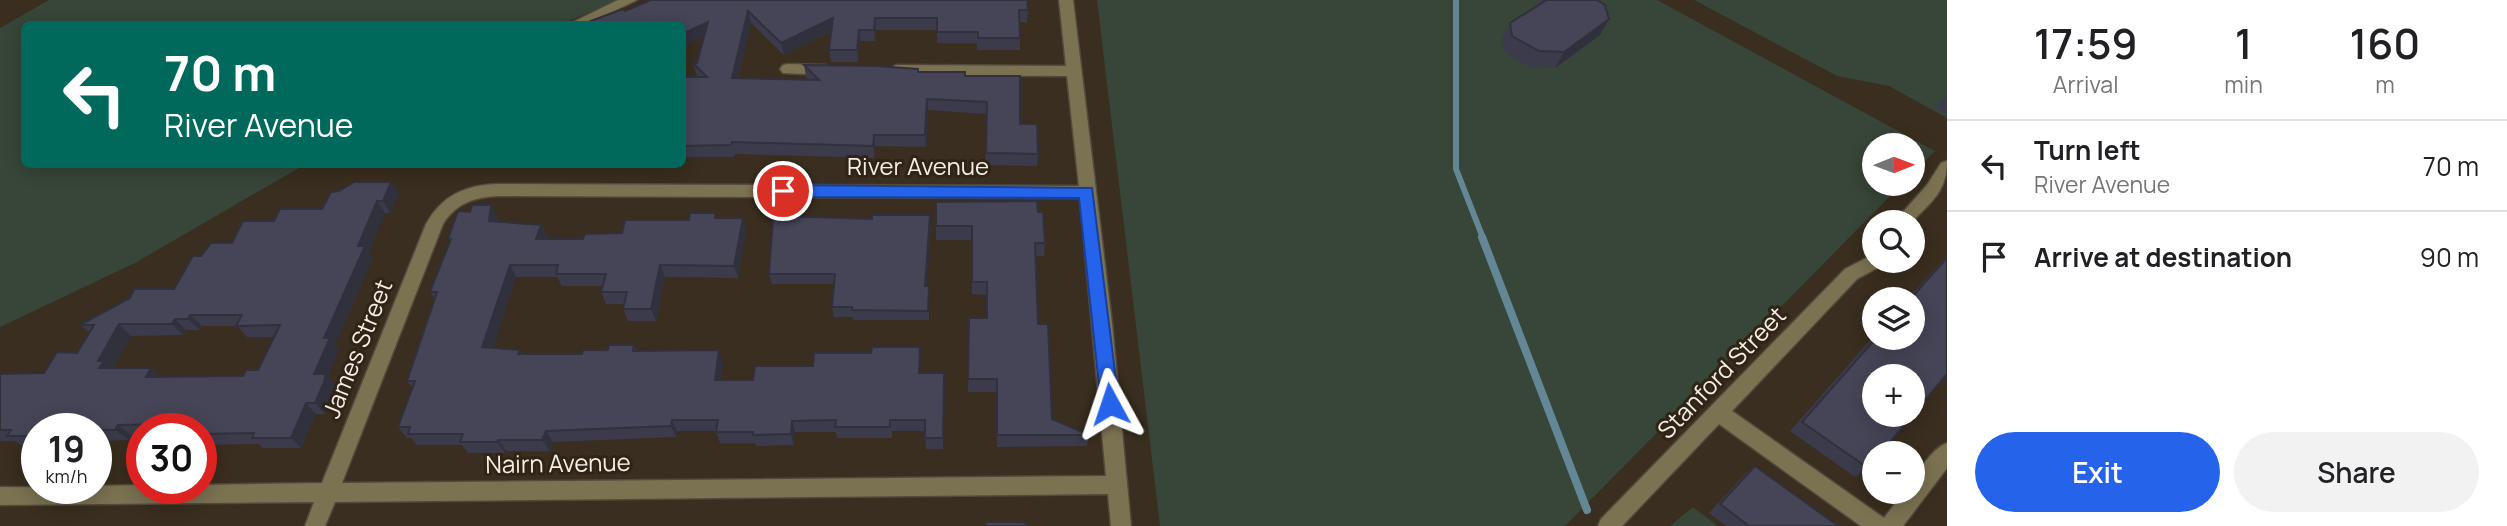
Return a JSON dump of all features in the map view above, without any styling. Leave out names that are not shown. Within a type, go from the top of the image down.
[{"type":"street","points":[[583,21],[631,0]]},
{"type":"street","points":[[1066,0],[1103,323],[1121,526]]},
{"type":"street","points":[[788,69],[841,70]]},
{"type":"street","points":[[882,70],[1073,71]]},
{"type":"street","points":[[1915,210],[1940,186],[1947,167]]},
{"type":"street","name":"River Avenue","points":[[458,198],[471,192],[498,190],[1086,192]]},
{"type":"street","name":"James Street","points":[[315,526],[435,224],[443,210],[458,198]]},
{"type":"street","name":"Stanford Street","points":[[1608,526],[1855,271],[1862,268]]},
{"type":"street","points":[[1719,413],[1878,526]]},
{"type":"street","points":[[1890,526],[1947,453]]},
{"type":"street","name":"Nairn Avenue","points":[[0,496],[1117,485]]},
{"type":"green space","points":[[49,0],[618,0],[569,21],[21,21],[21,168],[299,168],[135,263],[0,327],[0,28]]},
{"type":"green space","points":[[1097,0],[1657,0],[1902,133],[1862,133],[1862,196],[1890,196],[1876,210],[1862,210],[1862,225],[1565,526],[1160,526]]},
{"type":"green space","points":[[1694,0],[1947,0],[1947,118],[1889,86],[1837,76]]},
{"type":"green space","points":[[1925,146],[1935,151],[1925,161]]},
{"type":"green space","points":[[1693,507],[1718,526],[1670,526]]},
{"type":"building","points":[[651,0],[1027,0],[1028,10],[1019,10],[1020,38],[978,38],[978,32],[937,32],[937,18],[875,18],[874,30],[859,30],[857,50],[829,50],[833,18],[781,43],[748,11],[732,78],[819,80],[804,65],[876,66],[918,69],[918,72],[965,72],[965,76],[1020,76],[1020,124],[1037,124],[1038,154],[986,153],[987,102],[927,99],[925,135],[874,135],[873,146],[732,142],[731,145],[686,146],[686,77],[707,77],[693,63],[697,63],[708,22],[686,32],[686,21],[591,21],[623,9],[625,11]]},
{"type":"building","points":[[1544,0],[1597,0],[1605,5],[1609,19],[1564,52],[1539,51],[1512,36],[1510,23]]},
{"type":"building","points":[[354,182],[391,182],[383,201],[377,201],[358,246],[365,246],[324,338],[330,338],[314,374],[326,374],[324,382],[315,403],[306,403],[291,438],[252,438],[254,433],[217,434],[217,413],[126,413],[126,425],[118,425],[115,430],[112,430],[112,413],[21,413],[21,436],[7,436],[11,430],[0,430],[0,374],[44,373],[57,352],[77,353],[94,325],[80,325],[130,298],[134,289],[174,289],[193,256],[201,256],[211,243],[232,243],[243,221],[274,221],[280,209],[322,209],[331,192],[339,191]],"holes":[[[190,315],[242,315],[236,326],[280,325],[258,370],[246,370],[243,376],[146,377],[151,368],[99,368],[104,361],[98,361],[119,324],[172,324],[175,319],[188,319]]]},
{"type":"building","points":[[1037,201],[1038,212],[1043,212],[1045,243],[1035,243],[1038,324],[1048,324],[1052,419],[1089,435],[997,435],[997,379],[968,379],[969,318],[987,318],[987,282],[972,282],[972,226],[936,226],[936,202]]},
{"type":"building","points":[[472,205],[491,205],[489,221],[541,225],[536,239],[583,239],[585,234],[622,233],[625,220],[689,220],[690,213],[715,213],[715,218],[743,218],[734,266],[660,265],[651,309],[623,309],[627,292],[601,292],[606,274],[556,274],[558,265],[510,265],[482,347],[520,350],[518,354],[582,354],[583,350],[608,350],[609,345],[634,345],[633,351],[719,350],[715,380],[753,380],[755,366],[813,366],[814,353],[871,353],[872,347],[920,347],[919,373],[944,373],[943,438],[925,438],[925,420],[890,420],[890,427],[835,427],[836,420],[792,421],[791,434],[753,435],[753,432],[716,432],[718,420],[672,420],[671,426],[546,431],[542,440],[497,442],[460,442],[463,434],[408,434],[410,427],[398,427],[415,381],[407,381],[437,292],[430,292],[451,239],[448,239],[458,211],[470,212]]},
{"type":"building","points":[[872,215],[930,215],[925,286],[929,286],[928,311],[852,310],[852,307],[832,307],[835,274],[769,274],[773,220],[778,216],[872,219]]},
{"type":"building","points":[[1947,258],[1947,374],[1925,401],[1925,364],[1862,364],[1862,427],[1903,427],[1891,441],[1862,441],[1862,464],[1802,422],[1865,350],[1925,350],[1925,287],[1921,287]]},
{"type":"building","points":[[1755,466],[1838,526],[1749,526],[1720,504]]},
{"type":"building","points":[[986,522],[1026,523],[1026,526],[986,526]]},
{"type":"waterway","points":[[1456,0],[1456,169],[1483,238]]},
{"type":"waterway","points":[[1482,237],[1587,510]]},
{"type":"route","points":[[783,191],[1086,192],[1103,323],[1110,404]]}]
